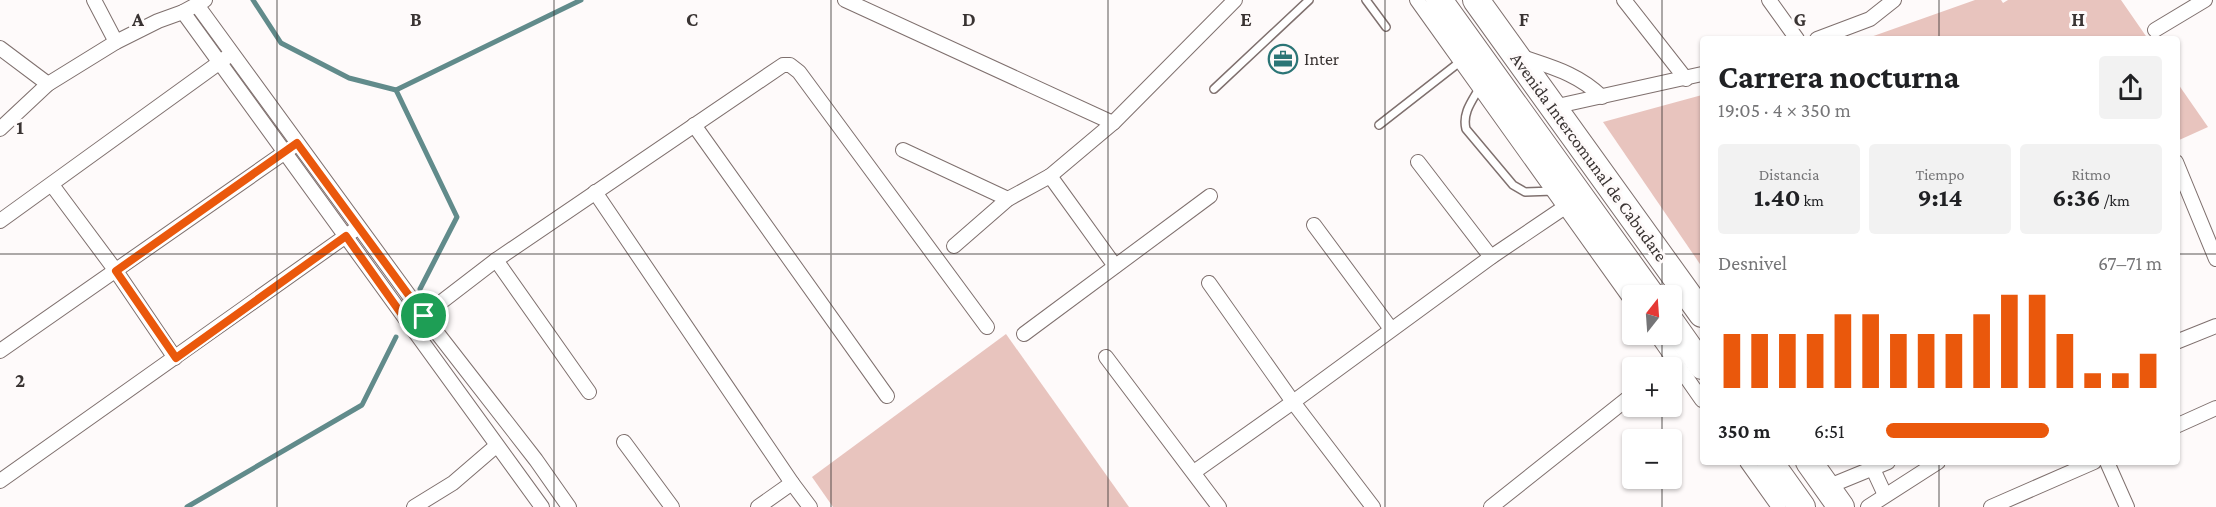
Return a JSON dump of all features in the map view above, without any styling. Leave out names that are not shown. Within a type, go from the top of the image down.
[{"type":"highway","name":"Avenida Intercomunal de Cabudare","points":[[1439,0],[1644,285]]},
{"type":"highway","name":"Avenida Intercomunal de Cabudare","points":[[1476,0],[1700,311]]},
{"type":"highway","points":[[1550,154],[1559,203]]},
{"type":"highway","points":[[1682,338],[1700,363]]},
{"type":"highway","points":[[1772,465],[1802,507]]},
{"type":"highway","points":[[1811,465],[1834,497]]},
{"type":"street","points":[[94,0],[116,42]]},
{"type":"street","points":[[845,0],[1113,123]]},
{"type":"street","points":[[954,246],[1008,200],[1050,176],[1113,123],[1235,0]]},
{"type":"street","points":[[1418,0],[1622,295]]},
{"type":"street","points":[[1624,0],[1686,79]]},
{"type":"street","points":[[1769,0],[1795,36]]},
{"type":"street","points":[[1825,36],[1870,19],[1894,0]]},
{"type":"street","points":[[2155,30],[2205,0]]},
{"type":"street","points":[[0,129],[48,84],[116,42],[201,2],[232,54],[358,227],[536,460],[569,507]]},
{"type":"street","points":[[183,12],[542,507]]},
{"type":"street","points":[[0,48],[48,84]]},
{"type":"street","points":[[0,221],[232,54]]},
{"type":"street","points":[[1516,55],[1574,76],[1587,83],[1602,97]]},
{"type":"street","points":[[410,326],[496,260],[783,65],[795,67],[987,327]]},
{"type":"street","points":[[1553,107],[1700,75]]},
{"type":"street","points":[[694,125],[887,396]]},
{"type":"street","points":[[0,351],[297,143]]},
{"type":"street","points":[[903,150],[1008,200]]},
{"type":"street","points":[[1418,162],[1491,256]]},
{"type":"street","points":[[2180,172],[2216,259]]},
{"type":"street","points":[[1050,176],[1115,266]]},
{"type":"street","points":[[52,185],[116,271],[176,358]]},
{"type":"street","points":[[594,192],[810,507]]},
{"type":"street","points":[[1024,334],[1210,196]]},
{"type":"street","points":[[1194,472],[1293,402],[1559,203]]},
{"type":"street","points":[[1559,203],[1622,288]]},
{"type":"street","points":[[1314,225],[1391,329]]},
{"type":"street","points":[[0,481],[358,227]]},
{"type":"street","points":[[496,260],[589,392]]},
{"type":"street","points":[[1209,283],[1293,402],[1373,507]]},
{"type":"street","points":[[2180,340],[2216,326]]},
{"type":"street","points":[[1664,345],[1700,397]]},
{"type":"street","points":[[1106,357],[1219,507]]},
{"type":"street","points":[[1491,507],[1622,403]]},
{"type":"street","points":[[2180,425],[2214,413]]},
{"type":"street","points":[[624,442],[672,507]]},
{"type":"street","points":[[414,507],[453,483],[496,446]]},
{"type":"street","points":[[1749,465],[1779,507]]},
{"type":"street","points":[[1834,497],[1882,465]]},
{"type":"street","points":[[1868,507],[1933,465]]},
{"type":"street","points":[[1991,507],[2087,465]]},
{"type":"street","points":[[2108,465],[2127,507]]},
{"type":"street","points":[[1873,469],[1885,495]]},
{"type":"street","points":[[758,507],[792,483]]},
{"type":"lane","points":[[1214,89],[1309,0]]},
{"type":"lane","points":[[1366,0],[1386,27]]},
{"type":"lane","points":[[1379,125],[1461,61]]},
{"type":"lane","points":[[1480,87],[1463,120],[1466,129],[1519,190],[1559,203]]},
{"type":"shaded area","points":[[1975,0],[2001,0],[2003,3],[2008,0],[2121,0],[2146,36],[1873,36]]},
{"type":"shaded area","points":[[2180,87],[2208,127],[2180,140]]},
{"type":"shaded area","points":[[1700,96],[1700,264],[1603,122]]},
{"type":"shaded area","points":[[1006,334],[1129,507],[833,507],[812,477]]},
{"type":"waterway","points":[[253,0],[281,43],[349,78],[396,90]]},
{"type":"waterway","points":[[420,289],[457,217],[396,90],[581,0]]},
{"type":"waterway","points":[[187,507],[362,405],[396,337]]},
{"type":"place","name":"Inter","points":[[1283,59]]},
{"type":"route","points":[[297,143],[424,316],[410,326],[346,236],[176,358],[116,271],[297,143]]}]
